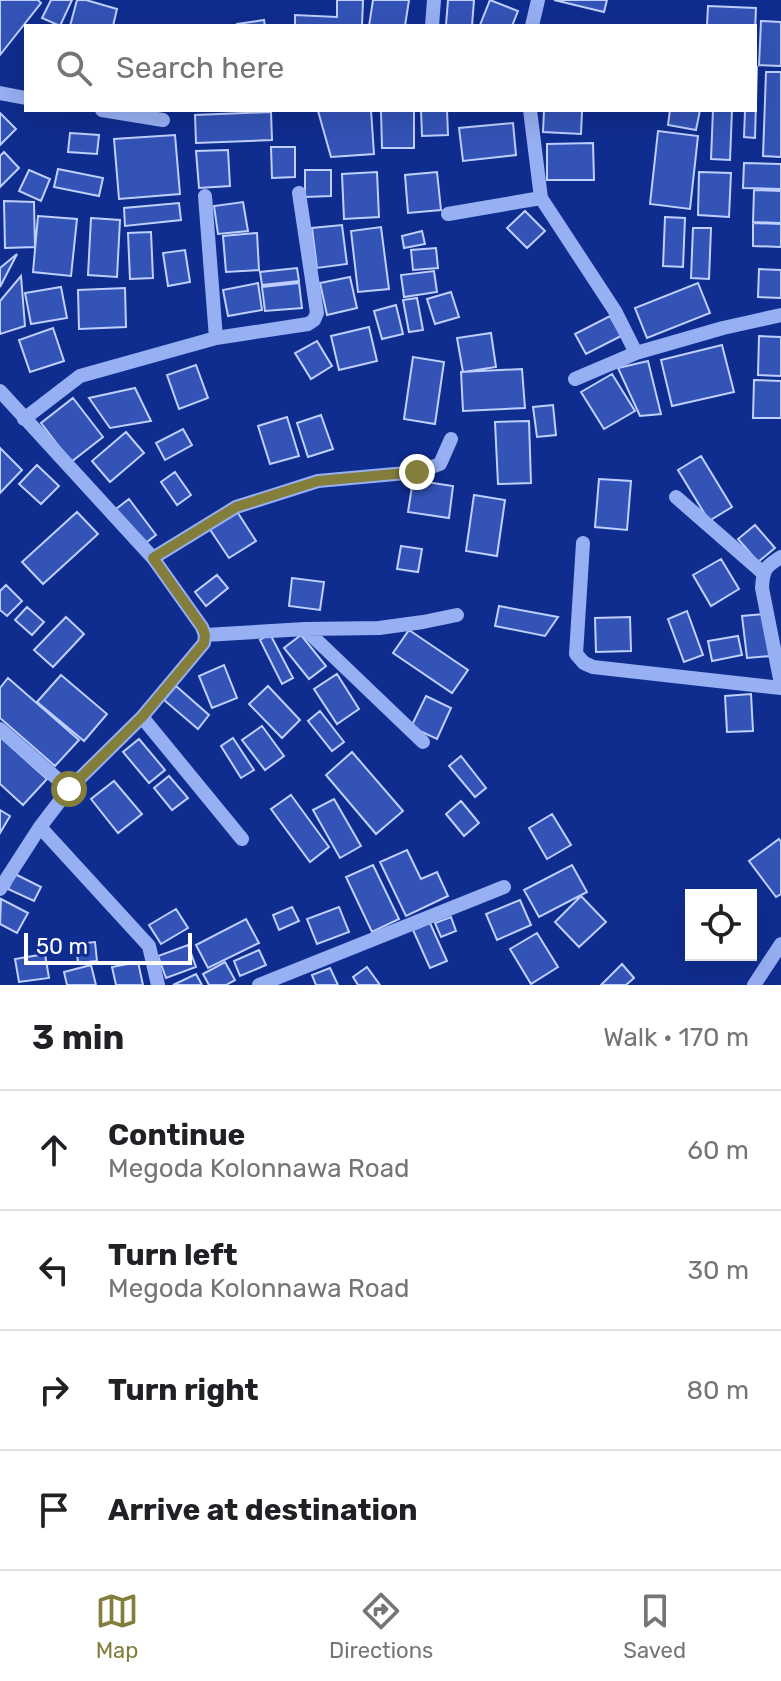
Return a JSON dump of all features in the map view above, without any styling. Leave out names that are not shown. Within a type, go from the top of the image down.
[{"type":"street","points":[[432,24],[434,0]]},
{"type":"street","points":[[532,24],[538,0]]},
{"type":"street","points":[[0,93],[24,98]]},
{"type":"street","points":[[114,112],[163,120]]},
{"type":"street","points":[[530,112],[541,198],[615,311],[636,353]]},
{"type":"street","points":[[24,419],[80,376],[216,338],[308,324],[314,320],[317,313],[315,295],[299,193]]},
{"type":"street","points":[[205,196],[216,338]]},
{"type":"street","points":[[448,214],[541,198]]},
{"type":"street","points":[[575,379],[636,353],[781,315]]},
{"type":"street","points":[[0,391],[153,558],[205,635],[204,643],[142,717],[69,789],[0,889]]},
{"type":"street","points":[[153,558],[236,507],[318,481],[417,472],[440,464],[451,439]]},
{"type":"street","points":[[676,497],[763,573]]},
{"type":"street","points":[[583,543],[576,654],[584,663],[593,667],[781,686],[762,588],[767,565],[781,557]]},
{"type":"street","points":[[205,635],[379,628],[457,615]]},
{"type":"street","points":[[305,629],[423,742]]},
{"type":"street","points":[[142,717],[242,839]]},
{"type":"street","points":[[0,729],[69,789]]},
{"type":"street","points":[[40,827],[149,946],[158,985]]},
{"type":"street","points":[[259,985],[504,887]]},
{"type":"street","points":[[754,985],[781,944]]},
{"type":"building","points":[[0,0],[38,0],[41,3],[0,55]]},
{"type":"building","points":[[51,0],[72,0],[61,24],[42,18]]},
{"type":"building","points":[[77,0],[117,9],[113,24],[71,24]]},
{"type":"building","points":[[337,0],[363,0],[362,24],[295,24],[295,15],[337,17]]},
{"type":"building","points":[[373,0],[409,0],[405,24],[369,24]]},
{"type":"building","points":[[448,0],[474,0],[472,24],[446,24]]},
{"type":"building","points":[[490,0],[518,11],[513,24],[480,24]]},
{"type":"building","points":[[554,0],[607,0],[604,12]]},
{"type":"building","points":[[708,6],[756,8],[755,24],[707,24]]},
{"type":"building","points":[[264,20],[265,24],[237,24]]},
{"type":"building","points":[[761,21],[781,22],[781,66],[759,65]]},
{"type":"building","points":[[766,72],[781,72],[781,157],[763,156]]},
{"type":"building","points":[[271,112],[272,140],[196,143],[195,115]]},
{"type":"building","points":[[318,112],[371,112],[374,154],[331,157]]},
{"type":"building","points":[[381,112],[414,112],[414,148],[382,148]]},
{"type":"building","points":[[421,112],[447,112],[448,135],[422,136]]},
{"type":"building","points":[[544,112],[582,112],[581,134],[543,132]]},
{"type":"building","points":[[670,112],[700,112],[696,130],[668,125]]},
{"type":"building","points":[[713,112],[732,112],[730,160],[711,159]]},
{"type":"building","points":[[745,112],[756,112],[755,138],[744,137]]},
{"type":"building","points":[[0,113],[16,129],[0,145]]},
{"type":"building","points":[[513,123],[516,155],[463,161],[459,128]]},
{"type":"building","points":[[658,131],[698,136],[690,209],[650,204]]},
{"type":"building","points":[[70,133],[99,135],[97,154],[68,152]]},
{"type":"building","points":[[175,135],[180,194],[119,199],[114,139]]},
{"type":"building","points":[[593,143],[594,180],[547,180],[547,144]]},
{"type":"building","points":[[271,147],[295,147],[295,177],[272,178]]},
{"type":"building","points":[[228,150],[230,186],[199,188],[196,151]]},
{"type":"building","points":[[4,152],[19,168],[0,187],[0,156]]},
{"type":"building","points":[[744,163],[781,164],[781,189],[743,188]]},
{"type":"building","points":[[58,169],[103,178],[99,196],[54,187]]},
{"type":"building","points":[[29,170],[50,179],[41,201],[19,191]]},
{"type":"building","points":[[305,170],[331,170],[331,196],[305,197]]},
{"type":"building","points":[[377,172],[379,217],[344,219],[342,174]]},
{"type":"building","points":[[437,172],[441,210],[408,213],[405,175]]},
{"type":"building","points":[[699,172],[731,173],[729,217],[698,215]]},
{"type":"building","points":[[754,190],[781,191],[781,223],[753,222]]},
{"type":"building","points":[[4,201],[34,202],[35,247],[5,248]]},
{"type":"building","points":[[243,202],[248,231],[218,234],[214,206]]},
{"type":"building","points":[[179,203],[181,220],[125,226],[124,208]]},
{"type":"building","points":[[525,211],[545,231],[527,248],[507,228]]},
{"type":"building","points":[[38,216],[77,219],[71,276],[33,272]]},
{"type":"building","points":[[665,217],[685,218],[683,267],[663,266]]},
{"type":"building","points":[[91,218],[120,220],[117,277],[88,275]]},
{"type":"building","points":[[753,223],[781,224],[781,247],[753,246]]},
{"type":"building","points":[[342,225],[347,264],[317,268],[312,228]]},
{"type":"building","points":[[381,227],[389,289],[358,292],[351,231]]},
{"type":"building","points":[[693,228],[711,228],[709,279],[691,278]]},
{"type":"building","points":[[422,231],[425,244],[404,248],[402,236]]},
{"type":"building","points":[[151,232],[153,278],[130,279],[128,233]]},
{"type":"building","points":[[257,233],[259,270],[226,272],[223,236]]},
{"type":"building","points":[[436,248],[438,268],[413,270],[411,250]]},
{"type":"building","points":[[185,250],[190,282],[168,286],[163,253]]},
{"type":"building","points":[[17,254],[0,287],[0,268]]},
{"type":"building","points":[[297,268],[299,281],[262,285],[260,272]]},
{"type":"building","points":[[759,269],[781,270],[781,298],[758,297]]},
{"type":"building","points":[[434,271],[437,292],[404,297],[401,275]]},
{"type":"building","points":[[21,276],[25,326],[0,334],[0,301]]},
{"type":"building","points":[[350,277],[357,308],[327,315],[320,283]]},
{"type":"building","points":[[258,283],[262,310],[228,316],[223,290]]},
{"type":"building","points":[[299,283],[302,308],[265,311],[262,287]]},
{"type":"building","points":[[698,283],[710,313],[647,338],[635,308]]},
{"type":"building","points":[[61,287],[67,318],[31,324],[25,293]]},
{"type":"building","points":[[125,288],[126,327],[79,329],[78,290]]},
{"type":"building","points":[[451,292],[459,317],[435,324],[427,299]]},
{"type":"building","points":[[417,298],[423,330],[409,332],[403,300]]},
{"type":"building","points":[[396,305],[403,334],[382,339],[374,311]]},
{"type":"building","points":[[610,316],[621,336],[586,354],[575,334]]},
{"type":"building","points":[[369,327],[377,361],[339,370],[331,336]]},
{"type":"building","points":[[53,328],[64,361],[30,372],[19,340]]},
{"type":"building","points":[[491,333],[496,367],[463,372],[457,338]]},
{"type":"building","points":[[759,336],[781,337],[781,376],[758,375]]},
{"type":"building","points":[[317,341],[332,366],[311,379],[295,353]]},
{"type":"building","points":[[722,345],[734,392],[672,406],[661,360]]},
{"type":"building","points":[[413,357],[444,362],[435,424],[404,419]]},
{"type":"building","points":[[648,361],[661,414],[640,416],[618,368]]},
{"type":"building","points":[[196,365],[208,398],[179,409],[167,375]]},
{"type":"building","points":[[522,369],[525,408],[463,411],[461,372]]},
{"type":"building","points":[[612,374],[635,411],[604,429],[581,392]]},
{"type":"building","points":[[754,380],[781,381],[781,418],[753,418]]},
{"type":"building","points":[[135,388],[151,421],[110,428],[89,398]]},
{"type":"building","points":[[73,398],[103,437],[71,462],[41,423]]},
{"type":"building","points":[[553,405],[556,435],[537,437],[533,407]]},
{"type":"building","points":[[321,415],[333,449],[308,457],[297,423]]},
{"type":"building","points":[[287,417],[299,456],[270,464],[258,426]]},
{"type":"building","points":[[529,421],[531,483],[498,484],[495,422]]},
{"type":"building","points":[[183,429],[192,445],[165,460],[156,443]]},
{"type":"building","points":[[126,432],[144,453],[110,482],[92,461]]},
{"type":"building","points":[[0,448],[22,470],[0,493]]},
{"type":"building","points":[[701,456],[732,507],[709,521],[678,470]]},
{"type":"building","points":[[37,465],[59,486],[41,504],[19,484]]},
{"type":"building","points":[[175,472],[191,495],[177,505],[161,482]]},
{"type":"building","points":[[599,479],[631,481],[627,530],[595,527]]},
{"type":"building","points":[[413,480],[453,486],[449,518],[408,512]]},
{"type":"building","points":[[474,495],[505,500],[497,556],[466,551]]},
{"type":"building","points":[[129,499],[156,535],[143,545],[116,509]]},
{"type":"building","points":[[236,510],[256,541],[229,558],[209,528]]},
{"type":"building","points":[[77,512],[98,534],[43,584],[22,562]]},
{"type":"building","points":[[755,525],[775,548],[758,562],[738,539]]},
{"type":"building","points":[[401,546],[422,549],[418,572],[397,569]]},
{"type":"building","points":[[721,559],[739,589],[711,606],[693,575]]},
{"type":"building","points":[[217,575],[228,588],[206,606],[195,592]]},
{"type":"building","points":[[292,578],[324,582],[320,610],[289,606]]},
{"type":"building","points":[[6,585],[22,601],[7,616],[0,610],[0,591]]},
{"type":"building","points":[[499,606],[558,617],[545,636],[495,626]]},
{"type":"building","points":[[27,607],[44,622],[32,635],[15,620]]},
{"type":"building","points":[[687,611],[703,655],[684,662],[668,619]]},
{"type":"building","points":[[765,614],[770,656],[747,658],[742,616]]},
{"type":"building","points":[[66,617],[84,634],[53,667],[34,650]]},
{"type":"building","points":[[630,617],[631,651],[596,652],[595,618]]},
{"type":"building","points":[[409,630],[468,670],[452,693],[393,653]]},
{"type":"building","points":[[270,634],[293,678],[282,684],[260,640]]},
{"type":"building","points":[[301,635],[326,666],[309,679],[284,648]]},
{"type":"building","points":[[738,636],[742,655],[712,661],[708,641]]},
{"type":"building","points":[[224,665],[237,698],[212,708],[199,676]]},
{"type":"building","points":[[337,674],[359,709],[337,724],[314,689]]},
{"type":"building","points":[[61,675],[107,714],[84,741],[37,702]]},
{"type":"building","points":[[8,678],[79,740],[55,766],[0,718],[0,688]]},
{"type":"building","points":[[176,686],[209,715],[198,729],[164,700]]},
{"type":"building","points":[[268,686],[300,720],[282,738],[249,704]]},
{"type":"building","points":[[751,694],[753,731],[727,732],[725,696]]},
{"type":"building","points":[[426,696],[451,708],[437,739],[411,727]]},
{"type":"building","points":[[320,711],[344,742],[332,751],[308,721]]},
{"type":"building","points":[[262,726],[284,756],[265,770],[242,740]]},
{"type":"building","points":[[0,737],[47,779],[23,805],[0,784]]},
{"type":"building","points":[[233,738],[254,770],[241,778],[221,746]]},
{"type":"building","points":[[139,739],[165,770],[149,783],[123,752]]},
{"type":"building","points":[[352,752],[403,811],[376,834],[326,775]]},
{"type":"building","points":[[461,756],[486,788],[475,797],[449,766]]},
{"type":"building","points":[[169,776],[188,798],[172,810],[154,788]]},
{"type":"building","points":[[114,781],[142,814],[118,833],[91,799]]},
{"type":"building","points":[[291,795],[329,847],[310,862],[271,809]]},
{"type":"building","points":[[334,799],[361,846],[340,858],[313,810]]},
{"type":"building","points":[[461,801],[479,823],[464,836],[446,814]]},
{"type":"building","points":[[0,810],[10,816],[0,833]]},
{"type":"building","points":[[552,814],[571,845],[547,859],[529,828]]},
{"type":"building","points":[[779,839],[781,894],[776,897],[749,861]]},
{"type":"building","points":[[407,850],[421,879],[437,872],[448,896],[406,916],[380,862]]},
{"type":"building","points":[[373,865],[399,919],[372,932],[346,877]]},
{"type":"building","points":[[572,865],[587,892],[539,917],[524,890]]},
{"type":"building","points":[[15,874],[41,887],[34,901],[8,889]]},
{"type":"building","points":[[581,896],[606,922],[579,947],[555,922]]},
{"type":"building","points":[[1,899],[28,913],[17,933],[0,924]]},
{"type":"building","points":[[520,900],[531,925],[497,940],[486,914]]},
{"type":"building","points":[[292,907],[299,921],[279,930],[273,915]]},
{"type":"building","points":[[339,907],[349,932],[317,944],[307,919]]},
{"type":"building","points":[[176,909],[188,928],[161,944],[149,925]]},
{"type":"building","points":[[451,917],[456,931],[441,937],[435,923]]},
{"type":"building","points":[[246,919],[259,943],[208,968],[196,945]]},
{"type":"building","points":[[430,923],[447,961],[430,968],[413,930]]},
{"type":"building","points":[[537,933],[558,967],[531,984],[510,949]]},
{"type":"building","points":[[95,942],[97,961],[78,963],[76,944]]},
{"type":"building","points":[[188,945],[196,967],[166,978],[158,956]]},
{"type":"building","points":[[259,950],[266,965],[240,976],[234,961]]},
{"type":"building","points":[[45,954],[49,978],[19,982],[15,959]]},
{"type":"building","points":[[138,962],[143,985],[116,985],[112,967]]},
{"type":"building","points":[[225,962],[235,980],[226,985],[209,985],[203,974]]},
{"type":"building","points":[[622,964],[634,978],[626,985],[601,985]]},
{"type":"building","points":[[91,965],[96,985],[67,985],[64,972]]},
{"type":"building","points":[[367,967],[380,985],[358,985],[353,977]]},
{"type":"building","points":[[330,968],[338,985],[316,985],[312,975]]},
{"type":"building","points":[[196,974],[202,985],[173,985]]},
{"type":"route","points":[[69,789],[142,717],[204,643],[202,627],[153,558],[236,507],[318,481],[417,472]]}]
